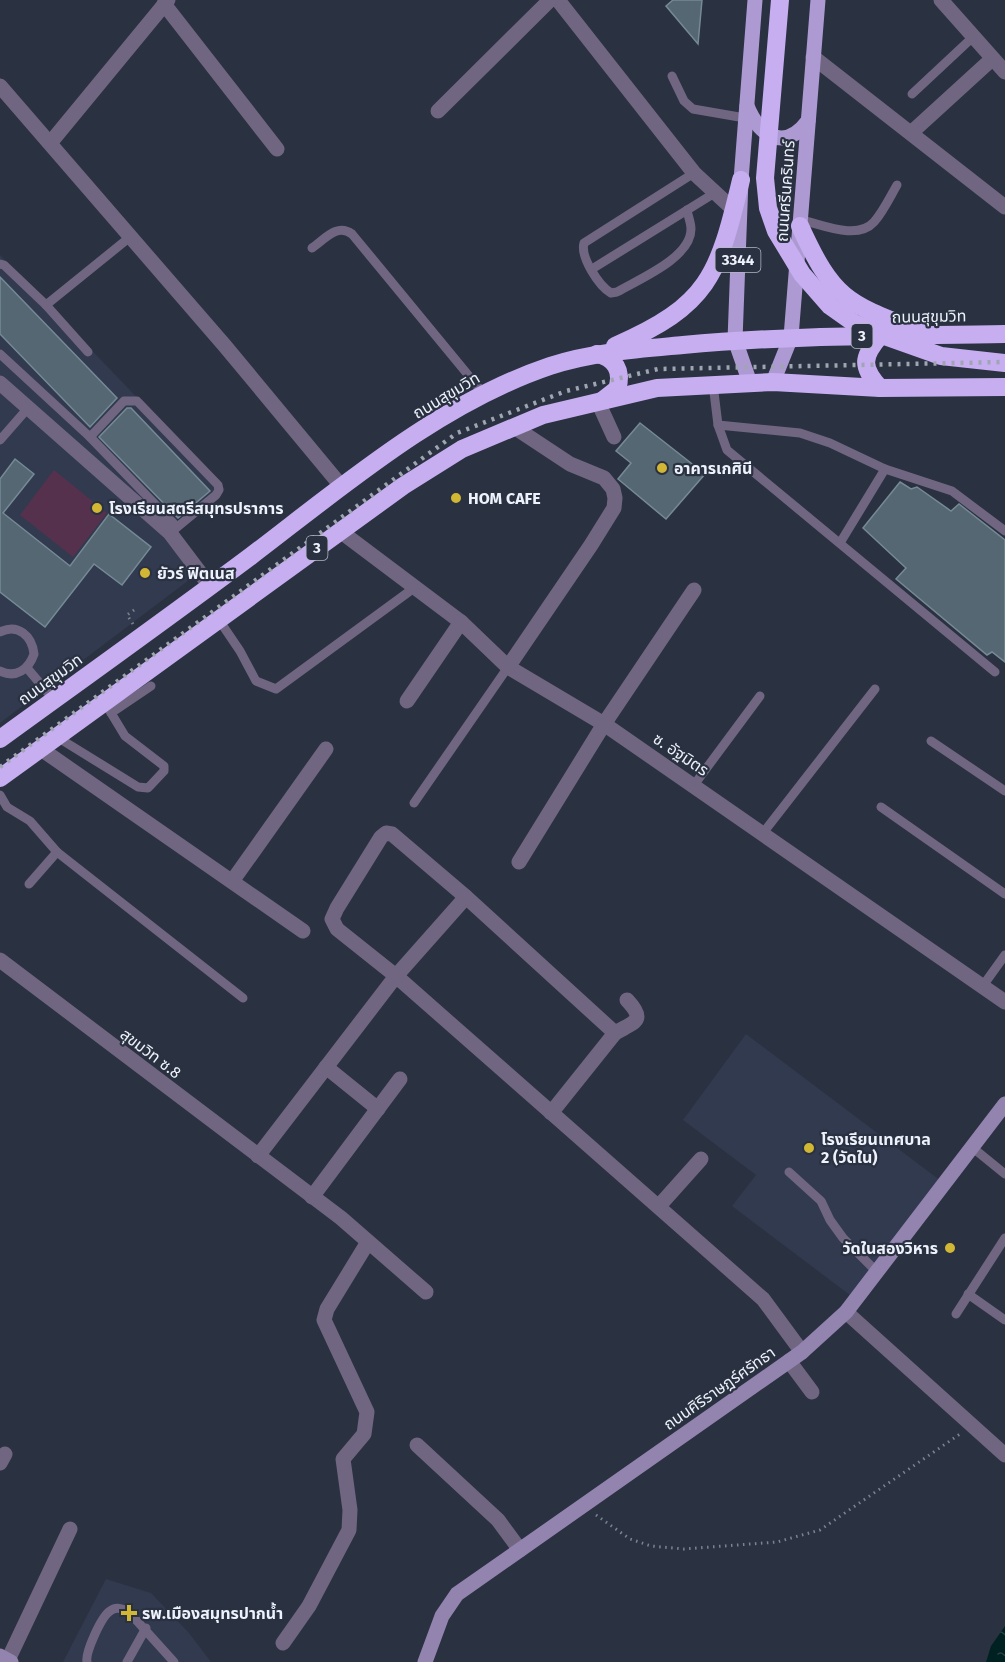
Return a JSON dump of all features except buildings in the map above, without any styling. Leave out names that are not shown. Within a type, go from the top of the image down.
[{"type":"highway","points":[[780,0],[765,178],[768,208],[776,231],[802,274],[830,306],[854,323],[879,334],[941,356],[1005,363]]},
{"type":"highway","points":[[597,354],[654,329],[679,312],[698,294],[716,267],[727,241],[741,180]]},
{"type":"highway","points":[[801,223],[825,276],[841,294],[861,309],[933,335]]},
{"type":"highway","name":"ถนนสุขุมวิท","points":[[0,740],[342,487],[453,409],[483,393],[551,366],[597,354],[735,340],[791,337],[1005,334]]},
{"type":"highway","points":[[880,336],[871,346],[865,362],[869,376],[880,388]]},
{"type":"highway","points":[[597,354],[612,360],[617,366],[620,381],[613,395],[598,402]]},
{"type":"highway","name":"3","points":[[0,778],[57,736],[108,708],[219,620],[434,465],[462,449],[543,415],[657,388],[713,384],[773,382],[880,388],[1005,387]]},
{"type":"main road","name":"3344","points":[[750,383],[735,340],[741,180],[755,0]]},
{"type":"main road","name":"ถนนศรีนครินทร์","points":[[773,382],[791,337],[819,0]]},
{"type":"main road","points":[[746,112],[756,127],[773,137],[793,135],[808,121]]},
{"type":"street","points":[[438,111],[550,0]]},
{"type":"street","points":[[558,0],[694,173],[713,194],[734,210]]},
{"type":"street","points":[[942,0],[1005,72]]},
{"type":"street","points":[[51,142],[166,2],[277,149]]},
{"type":"street","points":[[813,57],[912,132],[1005,207]]},
{"type":"street","points":[[912,132],[992,58]]},
{"type":"street","points":[[0,86],[51,142],[342,487]]},
{"type":"street","points":[[1,386],[174,530],[210,586]]},
{"type":"street","points":[[598,402],[614,437]]},
{"type":"street","points":[[508,667],[597,536],[614,508],[615,498],[613,489],[604,478],[570,464],[537,445],[514,427]]},
{"type":"street","name":"ซ. อัฐมิตร","points":[[340,531],[461,622],[508,667],[604,724],[1005,1002]]},
{"type":"street","points":[[519,862],[604,724],[693,590]]},
{"type":"street","points":[[407,701],[461,622]]},
{"type":"street","points":[[41,749],[67,769],[233,880],[303,931]]},
{"type":"street","points":[[233,880],[326,749]]},
{"type":"street","points":[[615,1033],[466,897],[392,834],[386,833],[381,837],[332,919],[337,929],[396,976],[763,1299],[812,1392]]},
{"type":"street","points":[[258,1156],[396,976],[466,897]]},
{"type":"street","name":"สุขมวิท ซ.8","points":[[0,960],[312,1197],[426,1292]]},
{"type":"street","points":[[551,1113],[615,1033],[636,1021],[638,1011],[627,1000]]},
{"type":"street","points":[[326,1067],[378,1109]]},
{"type":"street","points":[[312,1197],[400,1079]]},
{"type":"street","name":"ถนนศิริราษฎร์ศรัทธา","points":[[425,1662],[442,1616],[457,1594],[795,1356],[846,1312],[1005,1104]]},
{"type":"street","points":[[658,1206],[701,1159]]},
{"type":"street","points":[[283,1643],[309,1606],[349,1530],[350,1510],[343,1459],[364,1434],[367,1412],[324,1320],[327,1309],[368,1242]]},
{"type":"street","points":[[846,1312],[971,1427],[1005,1455]]},
{"type":"street","points":[[417,1445],[498,1520],[520,1550]]},
{"type":"street","points":[[6,1659],[70,1529]]},
{"type":"lane","points":[[912,94],[973,37]]},
{"type":"lane","points":[[672,76],[684,101],[693,109],[746,112]]},
{"type":"lane","points":[[687,210],[691,230],[688,244],[680,255],[611,293],[605,289],[582,248],[588,237],[694,173]]},
{"type":"lane","points":[[801,223],[860,230],[873,223],[897,185]]},
{"type":"lane","points":[[592,269],[713,194]]},
{"type":"lane","points":[[312,248],[338,229],[346,229],[352,234],[483,393]]},
{"type":"lane","points":[[46,305],[130,237]]},
{"type":"lane","points":[[0,264],[46,305],[88,352]]},
{"type":"lane","points":[[0,354],[90,437],[174,530],[216,495],[218,485],[137,401],[124,401],[90,437]]},
{"type":"lane","points":[[713,384],[718,425],[727,450],[995,672]]},
{"type":"lane","points":[[0,440],[28,408]]},
{"type":"lane","points":[[718,425],[800,434],[830,443],[885,469],[952,491],[1005,531]]},
{"type":"lane","points":[[840,543],[885,469]]},
{"type":"lane","points":[[219,620],[256,681],[276,689],[414,588]]},
{"type":"lane","points":[[0,632],[18,630],[30,639],[34,654],[27,668],[13,674],[0,671]]},
{"type":"lane","points":[[414,803],[508,667]]},
{"type":"lane","points":[[27,668],[54,700]]},
{"type":"lane","points":[[57,736],[138,787],[148,788],[164,771],[164,766],[126,736],[108,708],[151,686]]},
{"type":"lane","points":[[763,833],[875,689]]},
{"type":"lane","points":[[694,785],[760,696]]},
{"type":"lane","points":[[931,741],[1005,791]]},
{"type":"lane","points":[[0,795],[7,807],[30,821],[57,852],[243,998]]},
{"type":"lane","points":[[0,816],[7,807]]},
{"type":"lane","points":[[881,807],[1005,894]]},
{"type":"lane","points":[[29,884],[57,852]]},
{"type":"lane","points":[[982,987],[1005,955]]},
{"type":"lane","points":[[972,1148],[1005,1174]]},
{"type":"lane","points":[[789,1172],[821,1201],[830,1220],[843,1238],[878,1272]]},
{"type":"lane","points":[[956,1314],[1005,1239]]},
{"type":"lane","points":[[968,1294],[1005,1320]]},
{"type":"lane","points":[[87,1662],[87,1651],[108,1611],[117,1608],[128,1611],[146,1628],[174,1662]]},
{"type":"lane","points":[[127,1662],[146,1628]]},
{"type":"path","points":[[127,615],[137,608]]},
{"type":"path","points":[[583,1505],[630,1539],[651,1546],[684,1550],[777,1542],[820,1530],[971,1427]]},
{"type":"shaded area","name":"โรงเรียนสตรีสมุทรปราการ","points":[[0,255],[225,489],[164,528],[193,577],[0,723]]},
{"type":"shaded area","points":[[54,470],[107,513],[73,557],[20,515]]},
{"type":"shaded area","name":"โรงเรียนเทศบาล 2 (วัดใน)","points":[[746,1034],[945,1184],[859,1302],[732,1206],[756,1175],[683,1120]]},
{"type":"shaded area","name":"รพ.เมืองสมุทรปากน้ำ","points":[[106,1579],[151,1593],[189,1633],[211,1662],[63,1662]]},
{"type":"water","points":[[1005,1626],[1005,1662],[986,1662],[991,1646]]},
{"type":"railway","points":[[0,767],[457,433],[566,391],[658,369],[1005,362]]},
{"type":"place","name":"อาคารเกศินี","points":[[662,468]]},
{"type":"place","name":"HOM CAFE","points":[[456,498]]},
{"type":"place","name":"โรงเรียนสตรีสมุทรปราการ","points":[[97,508]]},
{"type":"place","name":"ยัวร์ ฟิตเนส","points":[[145,573]]},
{"type":"place","name":"โรงเรียนเทศบาล 2 (วัดใน)","points":[[809,1148]]},
{"type":"place","name":"วัดในสองวิหาร","points":[[950,1248]]},
{"type":"place","name":"รพ.เมืองสมุทรปากน้ำ","points":[[129,1613]]}]
